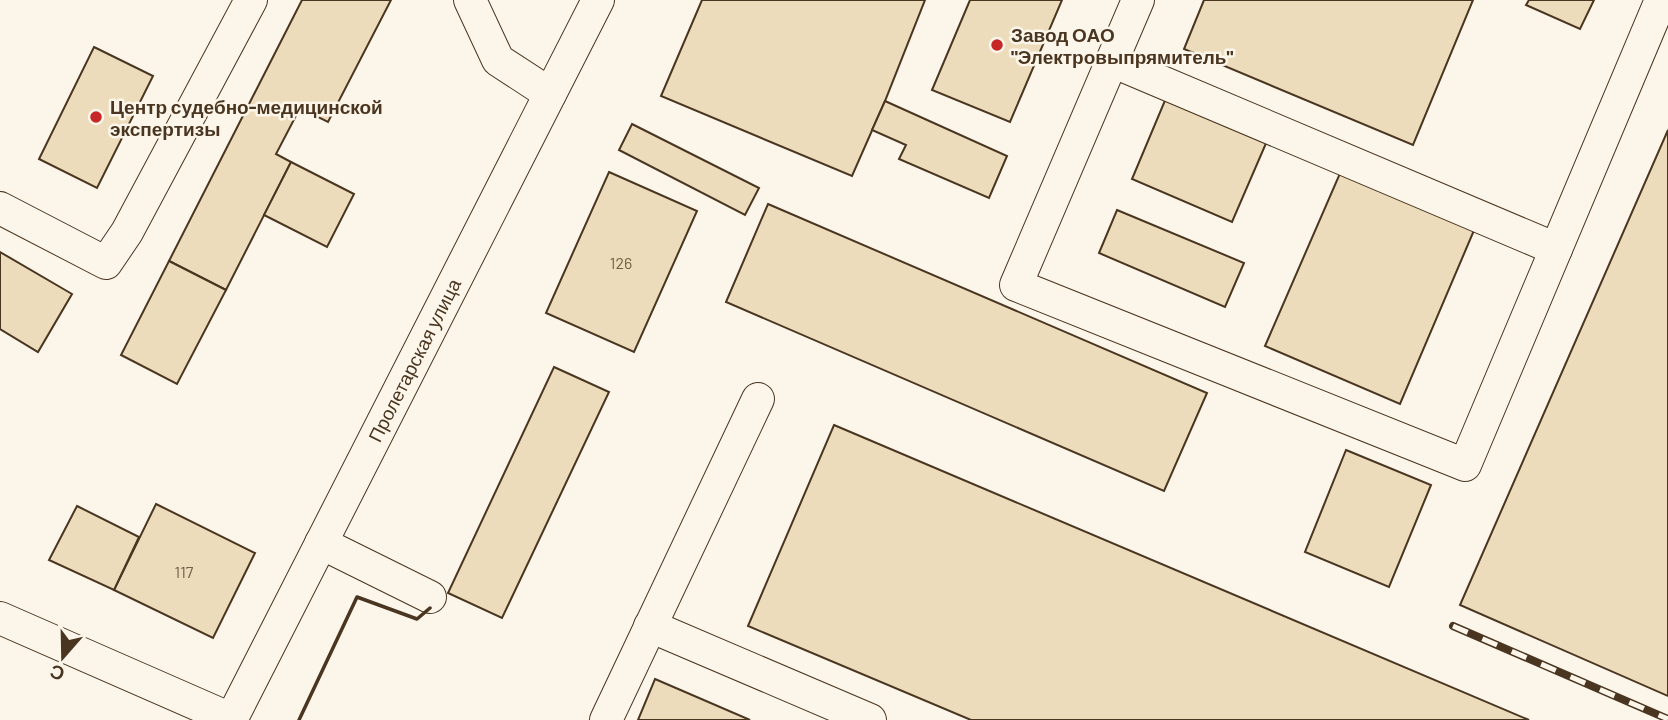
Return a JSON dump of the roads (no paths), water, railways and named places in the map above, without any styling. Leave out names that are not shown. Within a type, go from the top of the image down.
[{"type":"street","points":[[0,208],[106,262],[127,232],[251,0]]},
{"type":"street","points":[[470,0],[498,60],[550,94]]},
{"type":"street","name":"Пролетарская улица","points":[[232,720],[598,0]]},
{"type":"street","points":[[1138,0],[1016,285],[1465,465],[1661,0]]},
{"type":"street","points":[[1111,61],[1556,249]]},
{"type":"street","points":[[606,720],[758,399]]},
{"type":"street","points":[[321,543],[430,597]]},
{"type":"street","points":[[0,618],[232,720]]},
{"type":"street","points":[[650,626],[870,720]]},
{"type":"railway","points":[[1453,626],[1668,719]]},
{"type":"place","name":"Завод ОАО \"Электровыпрямитель\"","points":[[997,45]]},
{"type":"place","name":"Центр судебно-медицинской экспертизы","points":[[96,117]]}]
